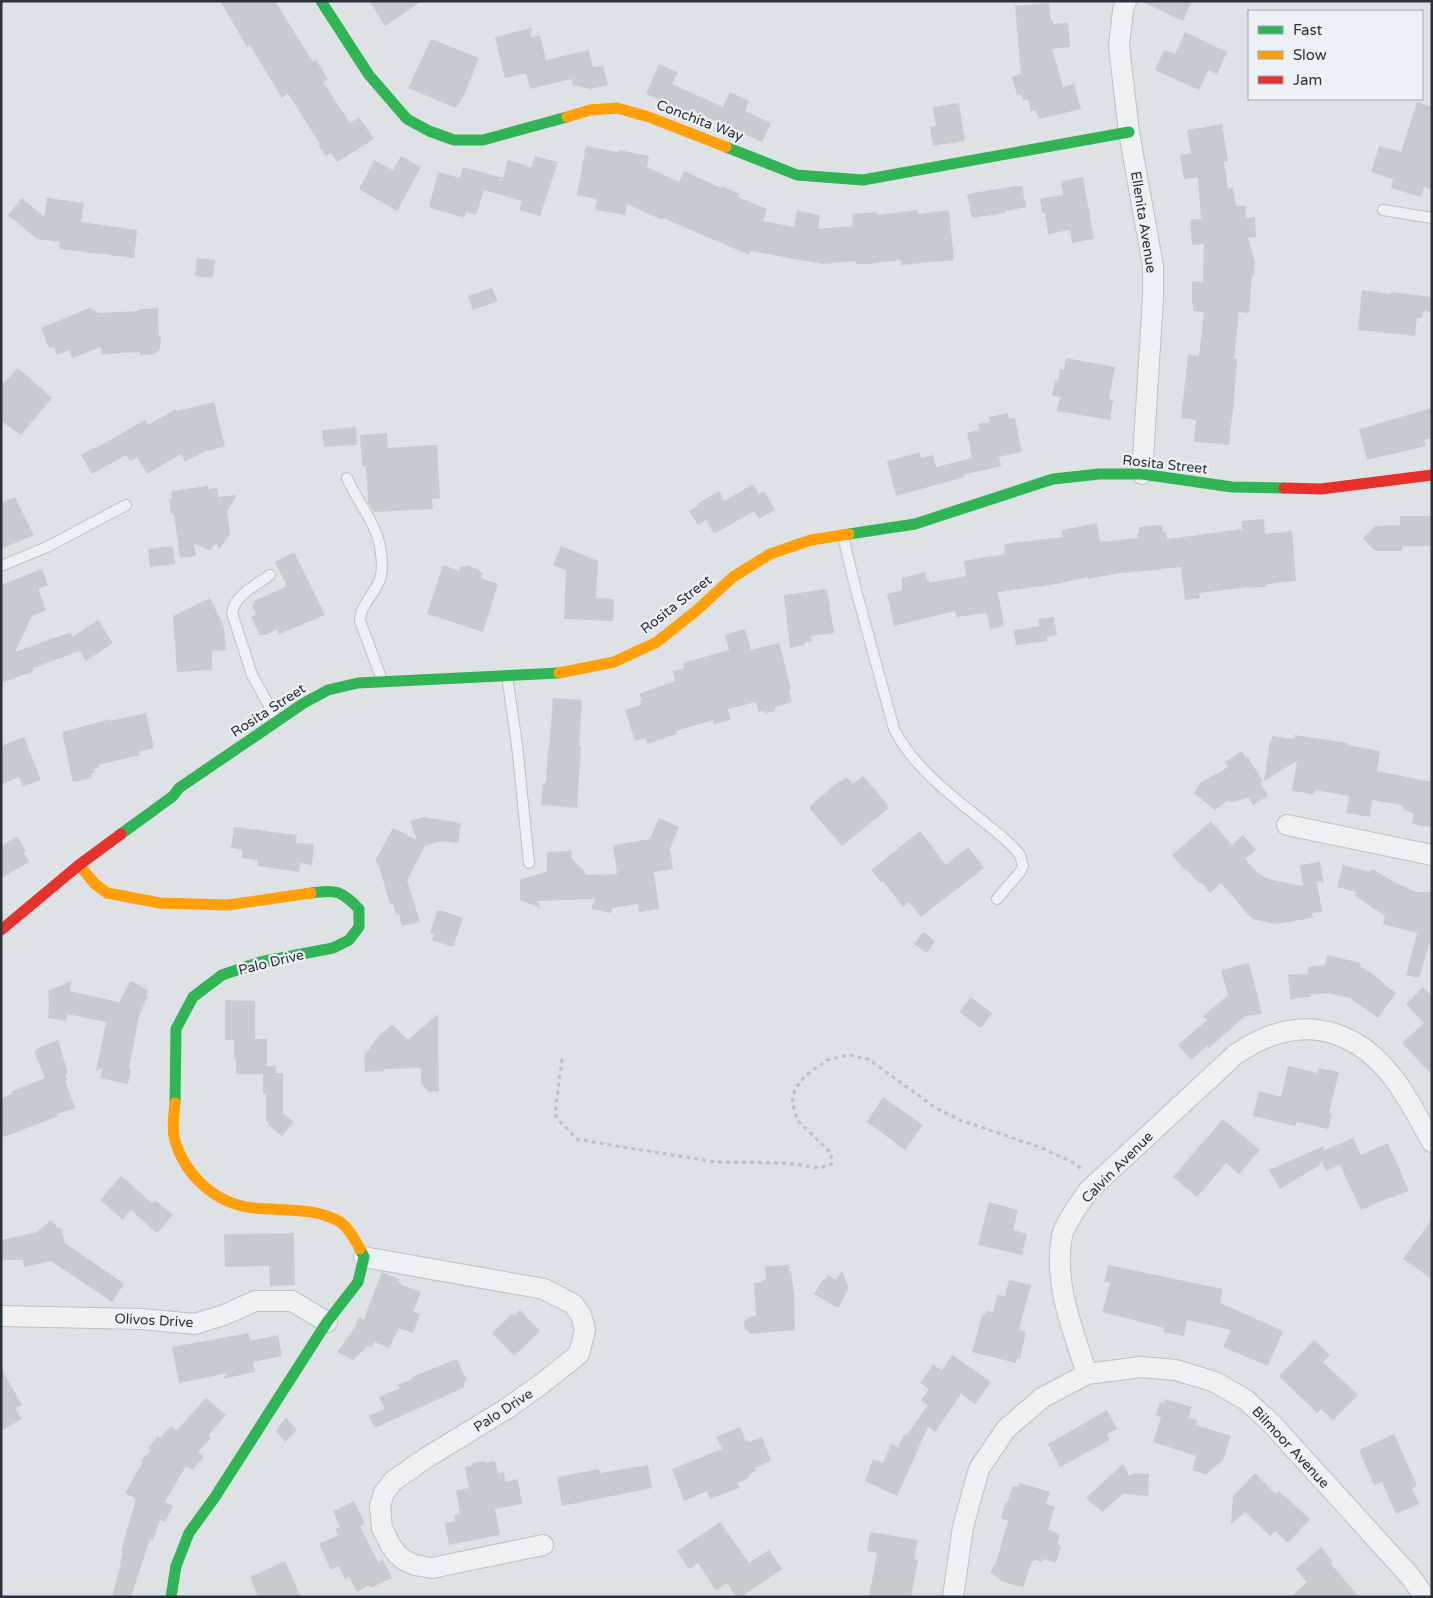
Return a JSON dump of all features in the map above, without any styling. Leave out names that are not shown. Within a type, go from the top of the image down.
[{"type":"street","name":"Conchita Way","points":[[322,1],[369,74],[407,119],[429,131],[454,140],[483,140],[590,110],[617,108],[649,116],[797,175],[863,180],[1129,132]]},
{"type":"street","name":"Ellenita Avenue","points":[[1126,1],[1123,10],[1119,46],[1129,132],[1152,266],[1153,297],[1142,474]]},
{"type":"street","name":"Rosita Street","points":[[1,930],[79,865],[173,796],[179,788],[278,720],[328,690],[358,683],[383,681],[560,673],[614,662],[657,642],[698,610],[733,577],[770,554],[812,540],[915,524],[1053,479],[1099,474],[1142,474],[1232,487],[1321,489],[1432,475]]},
{"type":"street","points":[[1287,824],[1432,855]]},
{"type":"street","name":"Palo Drive","points":[[79,865],[107,893],[160,903],[228,905],[331,890],[346,895],[359,909],[360,927],[349,940],[333,948],[260,962],[222,975],[193,997],[176,1029],[174,1136],[185,1164],[200,1184],[219,1198],[252,1208],[316,1212],[341,1223],[353,1236],[364,1257],[544,1290],[573,1304],[581,1315],[585,1330],[579,1354],[540,1386],[393,1481],[384,1493],[380,1506],[382,1528],[390,1544],[404,1560],[415,1565],[432,1568],[543,1546]]},
{"type":"street","name":"Calvin Avenue","points":[[1087,1374],[1065,1305],[1060,1271],[1062,1235],[1078,1205],[1097,1183],[1236,1054],[1263,1038],[1290,1031],[1318,1029],[1348,1038],[1372,1054],[1395,1080],[1432,1142]]},
{"type":"street","points":[[170,1597],[176,1566],[189,1533],[215,1497],[327,1322],[358,1282],[364,1257]]},
{"type":"street","name":"Olivos Drive","points":[[1,1316],[141,1319],[196,1324],[224,1315],[255,1301],[292,1301],[327,1322]]},
{"type":"street","name":"Bilmoor Avenue","points":[[1087,1374],[1141,1367],[1176,1370],[1215,1382],[1246,1400],[1272,1424],[1408,1575],[1425,1597]]},
{"type":"street","points":[[954,1597],[963,1526],[979,1468],[1006,1429],[1042,1398],[1087,1374]]},
{"type":"lane","points":[[1383,210],[1432,218]]},
{"type":"lane","points":[[346,478],[377,534],[380,549],[382,576],[379,584],[363,607],[360,621],[383,681]]},
{"type":"lane","points":[[1,566],[47,547],[126,505]]},
{"type":"lane","points":[[843,536],[888,710],[899,739],[913,759],[934,780],[1020,855],[1023,866],[1020,872],[997,898]]},
{"type":"lane","points":[[270,575],[246,591],[233,606],[232,613],[252,675],[278,720]]},
{"type":"lane","points":[[506,675],[518,745],[529,863]]},
{"type":"path","points":[[562,1059],[555,1115],[561,1124],[577,1139],[716,1162],[787,1163],[819,1168],[832,1164],[831,1153],[798,1121],[792,1102],[795,1089],[805,1076],[827,1060],[848,1055],[868,1059],[936,1108],[960,1120],[1042,1148],[1076,1164],[1097,1183]]},
{"type":"building","points":[[220,1],[275,1],[313,62],[316,60],[328,79],[323,82],[350,123],[359,117],[374,139],[337,162],[331,153],[326,156],[288,94],[282,98],[250,45],[247,47]]},
{"type":"building","points":[[369,1],[422,1],[385,26]]},
{"type":"building","points":[[1140,1],[1192,1],[1183,21]]},
{"type":"building","points":[[1049,3],[1053,24],[1068,23],[1070,47],[1052,49],[1063,87],[1074,84],[1081,109],[1039,119],[1036,110],[1031,111],[1028,99],[1023,101],[1021,94],[1017,95],[1012,77],[1021,74],[1015,6]]},
{"type":"building","points":[[532,28],[530,38],[540,35],[546,60],[589,50],[593,67],[603,66],[608,85],[591,89],[573,85],[572,79],[530,89],[526,73],[505,78],[495,37]]},
{"type":"building","points":[[1185,32],[1227,52],[1217,74],[1208,70],[1199,90],[1155,70],[1164,50],[1175,54]]},
{"type":"building","points":[[431,39],[479,58],[464,95],[456,108],[408,88]]},
{"type":"building","points":[[659,64],[678,72],[672,84],[723,107],[730,92],[749,101],[745,111],[771,123],[762,142],[693,111],[692,115],[646,94]]},
{"type":"building","points":[[1417,102],[1432,107],[1432,190],[1424,187],[1421,197],[1391,188],[1393,179],[1371,172],[1379,146],[1401,152]]},
{"type":"building","points":[[959,103],[965,141],[933,146],[930,127],[936,126],[933,107]]},
{"type":"building","points":[[1222,124],[1228,161],[1224,162],[1228,188],[1233,187],[1236,206],[1245,206],[1246,218],[1255,217],[1256,237],[1248,238],[1255,261],[1254,275],[1252,275],[1249,313],[1239,312],[1234,359],[1237,359],[1234,400],[1229,445],[1194,442],[1196,420],[1181,418],[1188,355],[1199,356],[1204,312],[1193,311],[1192,281],[1203,282],[1204,244],[1192,245],[1190,220],[1201,219],[1198,177],[1184,179],[1180,155],[1191,153],[1187,130]]},
{"type":"building","points":[[586,146],[649,156],[647,167],[679,182],[684,171],[721,188],[722,186],[739,194],[738,197],[767,209],[763,221],[794,227],[797,211],[820,215],[818,229],[853,226],[852,214],[877,212],[877,215],[917,210],[918,214],[949,210],[954,260],[901,265],[901,260],[868,264],[856,264],[856,261],[824,264],[750,251],[749,255],[627,204],[625,215],[595,210],[597,199],[577,195]]},
{"type":"building","points":[[401,156],[421,167],[397,211],[359,189],[374,160],[393,170]]},
{"type":"building","points":[[535,156],[558,162],[540,216],[519,210],[522,201],[484,190],[476,215],[466,212],[464,218],[429,207],[438,172],[460,178],[463,167],[503,178],[508,160],[531,167]]},
{"type":"building","points":[[1083,177],[1094,239],[1072,243],[1070,230],[1048,234],[1045,213],[1042,213],[1040,199],[1063,195],[1061,181]]},
{"type":"building","points":[[1022,186],[1026,207],[1005,211],[1005,213],[972,218],[967,194]]},
{"type":"building","points":[[22,198],[44,217],[47,198],[84,203],[81,222],[137,230],[134,258],[59,249],[60,242],[37,239],[8,215]]},
{"type":"building","points":[[197,258],[215,260],[213,278],[195,276]]},
{"type":"building","points":[[492,288],[498,301],[473,310],[468,296]]},
{"type":"building","points":[[1362,290],[1432,297],[1432,312],[1423,311],[1422,318],[1417,318],[1415,336],[1358,330]]},
{"type":"building","points":[[89,308],[99,313],[158,308],[159,336],[161,336],[160,350],[155,354],[140,355],[140,352],[101,354],[101,347],[72,358],[69,350],[57,355],[54,347],[49,348],[41,328]]},
{"type":"building","points":[[1066,358],[1115,367],[1109,399],[1113,400],[1110,420],[1057,411],[1060,397],[1052,396],[1055,380],[1058,381],[1060,369],[1064,370]]},
{"type":"building","points":[[18,368],[52,398],[21,435],[1,421],[1,386]]},
{"type":"building","points":[[214,402],[225,446],[204,452],[185,462],[181,454],[147,474],[137,457],[130,461],[126,455],[92,474],[81,455],[145,420],[148,425],[176,409],[177,411]]},
{"type":"building","points":[[1432,408],[1432,438],[1424,440],[1426,446],[1367,460],[1359,429]]},
{"type":"building","points":[[1008,413],[1009,419],[1015,418],[1022,452],[999,457],[1001,466],[963,475],[964,477],[896,496],[887,461],[920,452],[921,458],[933,455],[936,467],[972,458],[967,433],[979,430],[978,424],[990,422],[989,417]]},
{"type":"building","points":[[356,427],[357,445],[324,447],[322,430]]},
{"type":"building","points":[[387,433],[388,448],[437,445],[440,498],[432,499],[433,509],[374,512],[368,502],[366,466],[362,466],[360,435]]},
{"type":"building","points":[[753,484],[759,494],[764,491],[775,510],[759,519],[754,511],[714,534],[706,520],[698,525],[689,511],[719,491],[724,501]]},
{"type":"building","points":[[208,486],[208,489],[217,488],[218,497],[237,495],[227,511],[230,534],[219,549],[216,543],[210,551],[194,544],[196,556],[180,558],[174,514],[171,514],[169,499],[172,498],[171,491]]},
{"type":"building","points":[[15,497],[34,535],[1,549],[1,503]]},
{"type":"building","points":[[1400,516],[1432,516],[1432,546],[1402,546],[1402,551],[1375,551],[1363,538],[1375,526],[1400,525]]},
{"type":"building","points":[[1264,519],[1265,534],[1292,531],[1296,581],[1267,584],[1267,587],[1249,587],[1199,593],[1200,598],[1185,600],[1181,567],[1125,572],[998,592],[1004,626],[990,629],[987,613],[956,617],[955,611],[894,626],[887,594],[902,590],[902,578],[925,572],[929,583],[966,576],[964,561],[1005,554],[1004,544],[1063,537],[1062,530],[1097,523],[1100,542],[1138,538],[1139,527],[1162,525],[1167,539],[1242,529],[1241,521]]},
{"type":"building","points":[[173,546],[175,564],[150,567],[148,549]]},
{"type":"building","points":[[561,546],[598,561],[596,598],[614,599],[613,621],[564,619],[566,571],[553,565]]},
{"type":"building","points":[[294,552],[325,615],[279,634],[277,629],[266,635],[260,635],[251,617],[256,614],[252,605],[255,603],[254,601],[287,586],[275,562]]},
{"type":"building","points":[[443,565],[459,571],[461,566],[466,567],[466,565],[480,570],[479,572],[483,572],[481,578],[498,584],[483,632],[427,614]]},
{"type":"building","points":[[42,569],[48,585],[38,589],[46,610],[32,616],[15,652],[71,632],[72,637],[98,620],[113,643],[86,661],[80,651],[33,668],[34,671],[1,683],[1,585]]},
{"type":"building","points":[[827,589],[834,633],[811,636],[812,642],[806,642],[804,645],[790,648],[784,595]]},
{"type":"building","points":[[210,598],[224,627],[226,650],[212,651],[212,670],[177,672],[173,616]]},
{"type":"building","points":[[1054,617],[1057,635],[1047,637],[1047,641],[1016,645],[1014,630],[1039,626],[1038,619]]},
{"type":"building","points":[[745,629],[751,650],[779,643],[791,689],[789,690],[792,702],[775,707],[775,711],[766,713],[763,711],[759,712],[756,702],[728,709],[731,720],[714,724],[713,720],[676,731],[677,734],[647,744],[645,738],[635,741],[625,710],[641,705],[640,701],[642,700],[639,694],[675,681],[673,671],[684,668],[683,663],[729,650],[725,635]]},
{"type":"building","points":[[553,698],[582,700],[577,808],[541,805],[543,783],[546,783]]},
{"type":"building","points":[[146,713],[154,748],[139,752],[140,755],[99,765],[99,768],[94,769],[95,773],[91,774],[92,778],[73,782],[62,732],[110,719],[110,721]]},
{"type":"building","points":[[1294,735],[1348,743],[1347,745],[1380,751],[1377,771],[1432,782],[1430,827],[1412,824],[1414,814],[1404,810],[1402,805],[1372,800],[1370,817],[1346,813],[1349,796],[1315,790],[1314,794],[1292,791],[1297,761],[1264,781],[1272,736],[1294,739]]},
{"type":"building","points":[[24,737],[41,780],[23,787],[19,777],[1,784],[1,746]]},
{"type":"building","points":[[1242,751],[1246,758],[1248,757],[1263,782],[1260,783],[1268,796],[1253,805],[1248,797],[1234,802],[1227,801],[1215,810],[1194,793],[1200,783],[1228,767],[1225,762]]},
{"type":"building","points":[[863,776],[889,808],[842,846],[810,809],[810,806],[840,780],[841,782],[846,777],[853,784]]},
{"type":"building","points":[[423,817],[461,823],[458,843],[442,841],[425,846],[407,880],[420,922],[402,926],[399,914],[396,915],[393,903],[390,904],[379,866],[375,861],[393,828],[417,840],[410,821]]},
{"type":"building","points":[[659,818],[679,827],[670,848],[673,869],[654,872],[659,909],[639,912],[638,904],[612,908],[611,913],[591,909],[595,899],[538,901],[540,908],[520,900],[520,880],[547,871],[547,852],[571,851],[572,859],[587,875],[617,874],[613,845],[650,839]]},
{"type":"building","points":[[1211,821],[1232,845],[1243,835],[1256,850],[1245,859],[1257,872],[1268,879],[1303,886],[1300,865],[1320,862],[1324,883],[1317,881],[1322,912],[1312,913],[1313,918],[1275,924],[1252,919],[1221,883],[1210,893],[1172,855]]},
{"type":"building","points":[[234,827],[297,835],[296,843],[314,844],[312,865],[300,863],[299,872],[258,866],[258,860],[242,858],[242,850],[231,848]]},
{"type":"building","points":[[920,831],[946,865],[968,847],[984,868],[921,917],[909,902],[903,907],[883,881],[881,882],[871,870]]},
{"type":"building","points":[[17,836],[26,851],[23,852],[29,862],[1,878],[1,846]]},
{"type":"building","points":[[1343,865],[1370,872],[1372,869],[1416,892],[1432,892],[1432,936],[1419,978],[1406,975],[1417,933],[1383,924],[1385,916],[1355,896],[1356,892],[1337,887]]},
{"type":"building","points":[[437,911],[443,911],[463,918],[453,947],[432,940],[434,934],[430,933]]},
{"type":"building","points":[[923,932],[935,941],[927,953],[914,944]]},
{"type":"building","points":[[1327,955],[1361,963],[1360,966],[1396,993],[1378,1018],[1350,998],[1328,993],[1310,994],[1311,997],[1290,999],[1288,975],[1308,974],[1308,967],[1325,965]]},
{"type":"building","points":[[1249,963],[1262,1014],[1245,1016],[1209,1048],[1207,1046],[1191,1060],[1178,1045],[1207,1020],[1203,1016],[1228,995],[1221,970]]},
{"type":"building","points":[[71,981],[70,991],[119,1002],[131,981],[148,990],[146,995],[148,996],[139,1016],[128,1084],[100,1078],[103,1068],[96,1071],[106,1022],[67,1014],[66,1021],[48,1018],[48,991]]},
{"type":"building","points":[[1423,987],[1432,996],[1432,1075],[1402,1043],[1424,1023],[1406,1004]]},
{"type":"building","points":[[971,997],[992,1013],[981,1028],[959,1012]]},
{"type":"building","points":[[225,1000],[255,1001],[255,1039],[267,1039],[267,1066],[276,1066],[276,1073],[283,1073],[283,1113],[294,1122],[282,1136],[268,1125],[269,1123],[266,1121],[266,1094],[263,1094],[263,1074],[236,1074],[234,1040],[225,1040]]},
{"type":"building","points":[[438,1014],[439,1091],[429,1092],[421,1083],[421,1068],[384,1069],[384,1071],[365,1072],[364,1056],[380,1034],[392,1024],[408,1040]]},
{"type":"building","points":[[58,1040],[68,1073],[65,1074],[67,1080],[65,1080],[75,1108],[4,1137],[1,1130],[1,1099],[12,1094],[11,1092],[15,1090],[45,1078],[34,1051]]},
{"type":"building","points":[[1288,1066],[1317,1073],[1319,1068],[1339,1072],[1329,1113],[1332,1114],[1328,1129],[1297,1122],[1295,1126],[1253,1116],[1259,1091],[1281,1097]]},
{"type":"building","points":[[883,1097],[923,1125],[905,1150],[867,1122]]},
{"type":"building","points":[[1223,1119],[1260,1150],[1239,1174],[1226,1163],[1197,1197],[1173,1177]]},
{"type":"building","points":[[1353,1138],[1361,1155],[1388,1143],[1409,1191],[1361,1210],[1340,1165],[1326,1171],[1321,1160],[1320,1165],[1280,1189],[1269,1170],[1324,1146],[1323,1151]]},
{"type":"building","points":[[121,1176],[152,1203],[155,1200],[173,1215],[157,1233],[131,1210],[123,1220],[100,1200]]},
{"type":"building","points":[[989,1202],[1018,1210],[1013,1230],[1027,1234],[1022,1255],[978,1245]]},
{"type":"building","points":[[1432,1219],[1432,1279],[1403,1259]]},
{"type":"building","points":[[51,1220],[58,1228],[61,1228],[65,1243],[124,1284],[112,1302],[51,1261],[24,1267],[23,1260],[1,1260],[1,1240],[37,1232]]},
{"type":"building","points":[[294,1233],[295,1285],[270,1286],[269,1266],[225,1267],[224,1234]]},
{"type":"building","points":[[789,1265],[794,1294],[795,1330],[751,1334],[745,1329],[744,1322],[749,1317],[756,1316],[754,1283],[766,1280],[765,1266]]},
{"type":"building","points":[[1108,1265],[1223,1289],[1220,1303],[1283,1331],[1268,1366],[1223,1347],[1231,1330],[1187,1320],[1184,1336],[1163,1332],[1164,1328],[1102,1312],[1110,1283],[1104,1282]]},
{"type":"building","points":[[842,1271],[849,1288],[838,1308],[814,1294],[823,1279],[825,1280],[828,1275],[836,1280]]},
{"type":"building","points":[[382,1272],[399,1279],[398,1282],[401,1285],[421,1292],[413,1312],[420,1314],[413,1333],[399,1328],[389,1348],[374,1342],[372,1347],[368,1346],[353,1360],[337,1352],[355,1327],[359,1317],[364,1319]]},
{"type":"building","points":[[1009,1280],[1031,1285],[1019,1330],[1026,1332],[1020,1359],[1017,1358],[1016,1363],[972,1352],[981,1318],[987,1311],[993,1312],[997,1295],[1005,1296]]},
{"type":"building","points":[[520,1310],[540,1331],[514,1356],[492,1333],[512,1314],[514,1316]]},
{"type":"building","points":[[249,1333],[250,1341],[278,1335],[282,1356],[253,1362],[255,1372],[222,1379],[228,1373],[179,1383],[172,1347]]},
{"type":"building","points":[[1314,1340],[1330,1355],[1323,1362],[1358,1395],[1333,1420],[1321,1409],[1317,1413],[1279,1376]]},
{"type":"building","points":[[952,1355],[991,1382],[975,1404],[961,1394],[935,1432],[928,1427],[897,1496],[865,1481],[873,1459],[883,1463],[891,1444],[898,1447],[904,1434],[907,1435],[928,1405],[921,1401],[929,1389],[920,1383],[933,1365],[942,1370]]},
{"type":"building","points":[[457,1359],[467,1381],[463,1383],[465,1387],[375,1428],[369,1416],[385,1409],[379,1397],[400,1388],[398,1385],[412,1379],[412,1377]]},
{"type":"building","points":[[1,1368],[22,1405],[15,1409],[22,1419],[1,1431]]},
{"type":"building","points":[[206,1398],[226,1415],[208,1436],[211,1438],[198,1452],[203,1456],[202,1459],[192,1470],[186,1466],[165,1502],[173,1506],[165,1522],[160,1520],[153,1540],[150,1539],[131,1597],[112,1597],[121,1564],[123,1551],[121,1551],[136,1499],[125,1493],[143,1462],[141,1461],[151,1450],[148,1448],[158,1436],[160,1438],[171,1426],[176,1431]]},
{"type":"building","points":[[1165,1399],[1192,1407],[1188,1418],[1197,1420],[1196,1425],[1231,1436],[1223,1460],[1206,1474],[1192,1470],[1196,1456],[1153,1442],[1161,1417],[1156,1415],[1160,1402],[1164,1403]]},
{"type":"building","points":[[1107,1410],[1117,1429],[1107,1434],[1110,1440],[1060,1467],[1048,1444]]},
{"type":"building","points":[[286,1417],[297,1430],[285,1442],[276,1431]]},
{"type":"building","points":[[740,1427],[746,1442],[762,1437],[771,1461],[754,1468],[756,1471],[748,1475],[749,1478],[738,1483],[739,1488],[710,1499],[707,1491],[684,1501],[672,1469],[722,1449],[716,1437]]},
{"type":"building","points":[[1394,1434],[1417,1486],[1412,1488],[1419,1504],[1396,1514],[1382,1482],[1374,1485],[1359,1450]]},
{"type":"building","points":[[485,1461],[485,1463],[495,1461],[498,1473],[504,1472],[505,1482],[518,1479],[522,1504],[495,1509],[500,1535],[449,1545],[445,1523],[455,1521],[454,1515],[460,1514],[456,1490],[469,1488],[465,1467],[472,1466],[472,1463]]},
{"type":"building","points":[[1123,1464],[1129,1476],[1135,1473],[1149,1474],[1148,1496],[1123,1494],[1102,1512],[1086,1498]]},
{"type":"building","points":[[648,1465],[652,1488],[562,1506],[557,1477],[599,1469],[600,1473]]},
{"type":"building","points":[[1255,1473],[1276,1494],[1279,1491],[1310,1519],[1288,1543],[1275,1531],[1270,1536],[1245,1512],[1231,1525],[1233,1496]]},
{"type":"building","points":[[1020,1483],[1050,1492],[1046,1504],[1055,1507],[1048,1529],[1060,1535],[1057,1543],[1061,1546],[1056,1563],[1044,1559],[1042,1562],[1034,1560],[1032,1562],[1023,1587],[1003,1582],[990,1572],[996,1563],[1008,1521],[1001,1518],[1005,1503],[1007,1503],[1013,1486],[1018,1487]]},
{"type":"building","points":[[354,1501],[365,1524],[360,1526],[378,1562],[383,1560],[392,1578],[370,1588],[369,1585],[357,1592],[349,1576],[345,1579],[339,1566],[331,1570],[319,1544],[338,1535],[335,1529],[340,1527],[333,1511]]},
{"type":"building","points":[[720,1522],[749,1563],[769,1550],[782,1569],[741,1597],[736,1597],[727,1583],[716,1591],[698,1563],[689,1569],[677,1551]]},
{"type":"building","points":[[870,1532],[918,1540],[914,1559],[918,1560],[911,1597],[869,1597],[877,1553],[867,1551]]},
{"type":"building","points":[[1321,1547],[1333,1562],[1331,1564],[1359,1597],[1291,1597],[1307,1582],[1296,1569]]},
{"type":"building","points":[[285,1561],[301,1597],[258,1597],[250,1577]]},
{"type":"traffic: fast","points":[[321,1],[369,75],[407,119],[429,131],[454,140],[483,140],[567,117]]},
{"type":"traffic: fast","points":[[726,147],[797,175],[863,180],[1129,132]]},
{"type":"traffic: fast","points":[[849,534],[915,524],[1053,479],[1099,474],[1142,474],[1232,487],[1284,488]]},
{"type":"traffic: fast","points":[[121,834],[173,796],[179,788],[304,703],[328,690],[358,683],[559,673]]},
{"type":"traffic: fast","points":[[175,1103],[176,1029],[193,997],[222,975],[260,962],[333,948],[349,940],[359,927],[359,909],[348,898],[338,893],[327,891],[311,893]]},
{"type":"traffic: fast","points":[[171,1597],[176,1566],[189,1533],[215,1497],[327,1322],[358,1282],[364,1257],[360,1249]]},
{"type":"traffic: slow","points":[[567,117],[590,110],[617,108],[649,117],[726,147]]},
{"type":"traffic: slow","points":[[559,673],[614,662],[657,642],[697,610],[733,577],[770,554],[811,540],[849,534]]},
{"type":"traffic: slow","points":[[79,865],[95,884],[107,893],[160,903],[228,905],[311,893]]},
{"type":"traffic: slow","points":[[175,1103],[173,1133],[179,1151],[193,1175],[214,1194],[226,1201],[254,1208],[298,1210],[330,1217],[346,1227],[360,1249]]},
{"type":"traffic: jam","points":[[1284,488],[1321,489],[1432,475]]},
{"type":"traffic: jam","points":[[1,930],[79,865],[121,834]]}]
